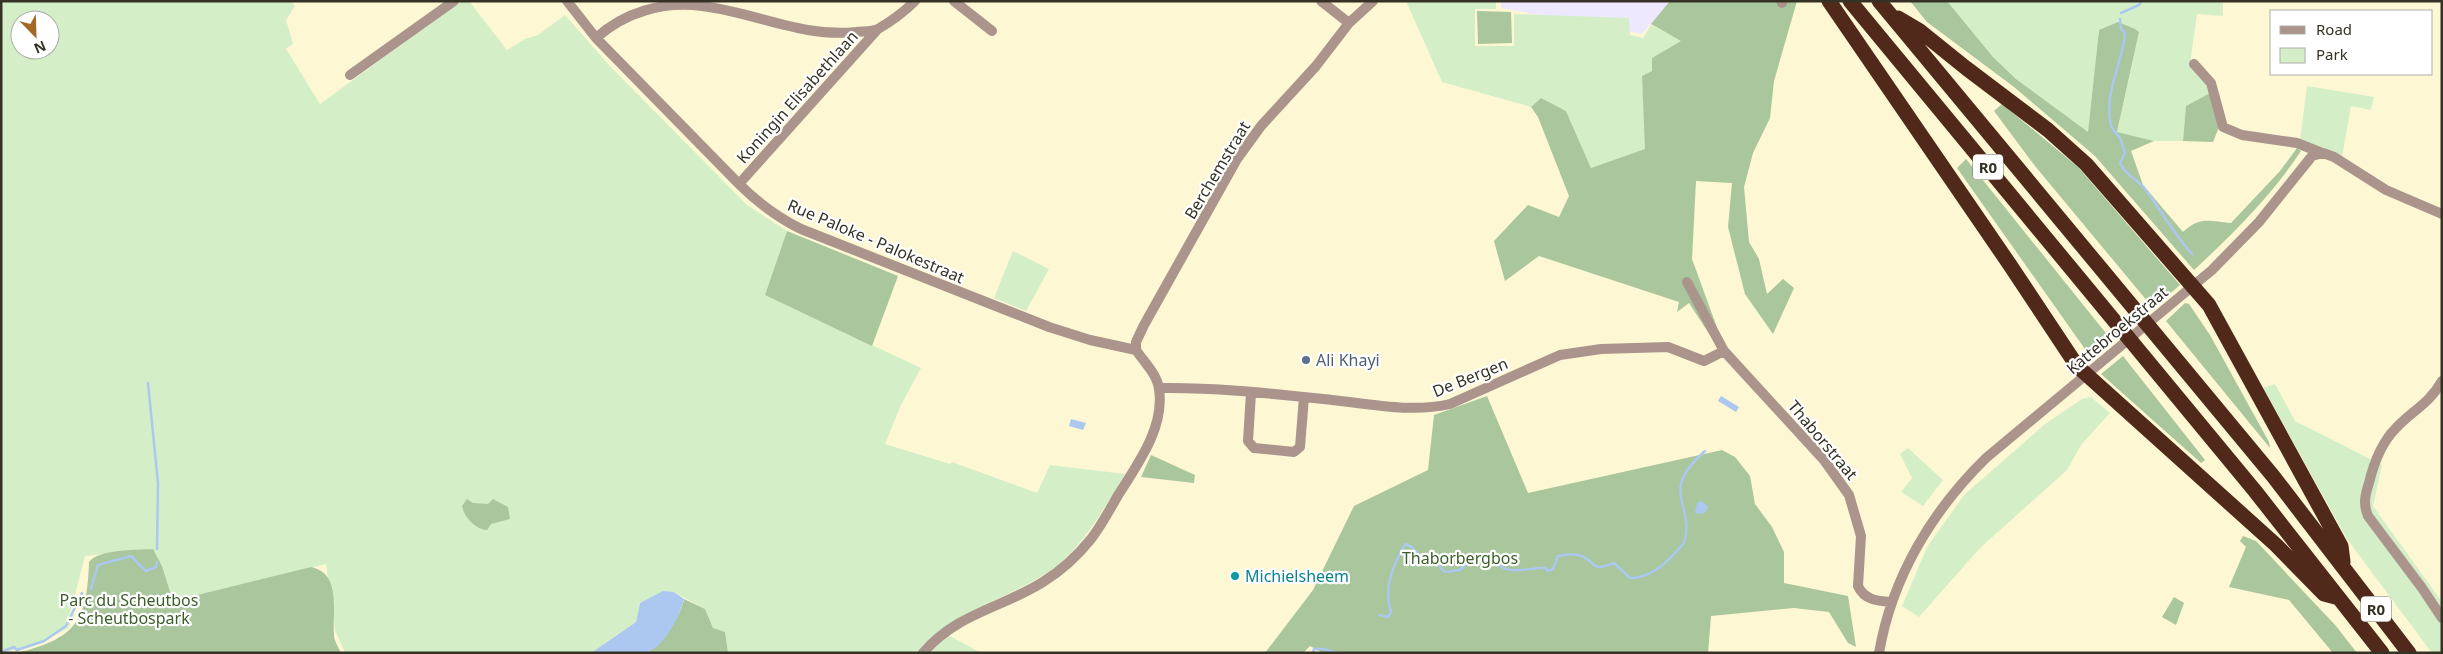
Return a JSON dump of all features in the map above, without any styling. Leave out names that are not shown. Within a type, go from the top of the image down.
[{"type":"highway","points":[[1829,1],[2077,366],[2276,545],[2324,594],[2340,599]]},
{"type":"highway","name":"R0","points":[[1850,1],[2137,347],[2382,653]]},
{"type":"highway","points":[[1883,7],[1920,31],[2048,130],[2080,158],[2192,286],[2213,313],[2341,546],[2344,565]]},
{"type":"highway","name":"R0","points":[[1883,7],[2143,318],[2344,565],[2409,653]]},
{"type":"street","points":[[350,75],[454,1]]},
{"type":"street","name":"Rue Paloke - Palokestraat","points":[[567,1],[596,38],[738,184],[761,205],[801,229],[1049,327],[1090,340],[1136,350]]},
{"type":"street","name":"Koningin Elisabethlaan","points":[[738,184],[877,30],[915,1]]},
{"type":"street","points":[[954,1],[992,31]]},
{"type":"street","points":[[1321,1],[1349,23]]},
{"type":"street","name":"Berchemstraat","points":[[1136,350],[1136,342],[1144,324],[1237,159],[1260,126],[1316,66],[1349,23],[1373,1]]},
{"type":"street","points":[[596,38],[621,20],[639,12],[677,5],[702,6],[801,30],[831,34],[877,30]]},
{"type":"street","points":[[2194,64],[2211,83],[2223,127],[2242,135],[2296,143],[2334,157],[2386,190],[2442,214]]},
{"type":"street","name":"Kattebroekstraat","points":[[1879,653],[1891,602],[1914,552],[1936,515],[1954,490],[1986,458],[2192,286],[2259,222],[2312,156],[2323,153]]},
{"type":"street","points":[[1687,282],[1724,351]]},
{"type":"street","name":"De Bergen","points":[[1159,388],[1251,393],[1397,407],[1432,408],[1450,404],[1560,356],[1620,347],[1668,347],[1704,361],[1724,351]]},
{"type":"street","points":[[923,653],[951,626],[1027,591],[1055,574],[1076,556],[1091,538],[1147,447],[1154,431],[1158,414],[1159,388],[1155,376],[1136,350]]},
{"type":"street","name":"Thaborstraat","points":[[1724,351],[1824,460],[1849,495],[1861,536],[1858,582],[1860,592],[1871,599],[1891,602]]},
{"type":"street","points":[[2442,381],[2434,395],[2396,427],[2383,444],[2374,461],[2364,499],[2364,508],[2442,618]]},
{"type":"street","points":[[1251,393],[1248,441],[1254,448],[1294,452],[1300,446],[1304,397]]},
{"type":"shaded area","points":[[1501,1],[1670,2],[1642,34],[1501,8]]},
{"type":"green space","points":[[1,1],[291,1],[295,6],[286,20],[293,44],[286,49],[320,104],[461,1],[469,1],[507,50],[525,39],[538,35],[565,15],[609,65],[747,205],[787,231],[765,295],[921,368],[901,405],[885,444],[950,464],[952,462],[1037,493],[1050,465],[1125,474],[1088,532],[1065,558],[1037,579],[973,610],[943,628],[917,653],[728,653],[713,628],[705,609],[674,592],[640,603],[636,622],[591,653],[345,653],[335,630],[326,564],[173,602],[162,566],[153,549],[85,556],[69,617],[75,614],[68,628],[36,645],[1,653]]},
{"type":"green space","points":[[1406,1],[1496,1],[1496,9],[1475,9],[1475,46],[1514,46],[1514,14],[1629,18],[1630,35],[1643,38],[1651,25],[1682,41],[1652,58],[1652,71],[1642,76],[1646,149],[1591,168],[1566,111],[1541,98],[1531,107],[1442,82]]},
{"type":"green space","points":[[1670,1],[1797,1],[1774,81],[1770,118],[1753,153],[1744,187],[1749,242],[1759,259],[1767,294],[1783,279],[1794,288],[1773,334],[1745,294],[1728,227],[1732,183],[1696,181],[1692,259],[1723,344],[1717,346],[1689,303],[1677,312],[1679,302],[1539,256],[1505,281],[1494,241],[1528,205],[1559,217],[1569,196],[1538,117],[1531,107],[1541,98],[1566,111],[1591,168],[1645,149],[1642,76],[1652,71],[1652,58],[1681,41],[1651,24]]},
{"type":"green space","points":[[1910,1],[1947,1],[1993,57],[2016,79],[2088,132],[2099,30],[2118,22],[2139,32],[2117,132],[2154,141],[2131,151],[2143,185],[2183,232],[2195,224],[2205,221],[2231,223],[2280,171],[2297,148],[2301,151],[2251,214],[2194,270],[2095,156],[2014,87],[1927,22]]},
{"type":"green space","points":[[1947,1],[2223,1],[2223,16],[2197,14],[2190,64],[2212,92],[2186,106],[2183,141],[2154,141],[2117,133],[2139,32],[2099,30],[2088,132],[2016,79],[1993,57]]},
{"type":"green space","points":[[1477,11],[1511,12],[1512,43],[1478,44]]},
{"type":"green space","points":[[2307,86],[2374,97],[2371,110],[2351,106],[2342,157],[2300,140]]},
{"type":"green space","points":[[2212,92],[2219,127],[2213,142],[2183,141],[2186,106]]},
{"type":"green space","points":[[2002,104],[2078,167],[2180,285],[2153,308],[2035,166],[1994,111]]},
{"type":"green space","points":[[1966,159],[2113,342],[2092,359],[1957,168]]},
{"type":"green space","points":[[787,231],[898,276],[872,346],[765,295]]},
{"type":"green space","points":[[1013,251],[1049,269],[1026,311],[994,298]]},
{"type":"green space","points":[[2185,303],[2189,304],[2210,335],[2269,442],[2270,448],[2166,321]]},
{"type":"green space","points":[[2123,356],[2205,460],[2201,463],[2101,374]]},
{"type":"green space","points":[[2275,384],[2295,421],[2382,465],[2373,506],[2442,602],[2442,653],[2432,653],[2347,539],[2263,388]]},
{"type":"green space","name":"Thaborbergbos","points":[[1487,396],[1528,493],[1722,450],[1735,457],[1750,476],[1755,504],[1772,527],[1784,552],[1784,583],[1848,596],[1856,647],[1848,643],[1829,612],[1794,608],[1711,616],[1708,653],[1323,653],[1310,646],[1303,653],[1265,653],[1313,590],[1354,506],[1428,470],[1434,415]]},
{"type":"green space","points":[[2091,397],[2110,413],[2081,445],[2067,470],[1980,548],[1919,617],[1902,606],[1927,547],[1964,495],[2045,424],[2082,399]]},
{"type":"green space","points":[[1908,448],[1943,480],[1923,506],[1901,492],[1912,478],[1900,454]]},
{"type":"green space","points":[[1151,455],[1195,475],[1194,483],[1141,477]]},
{"type":"green space","points":[[467,499],[473,503],[488,504],[493,499],[508,507],[510,519],[491,524],[487,530],[478,527],[471,522],[463,510],[462,506]]},
{"type":"green space","points":[[2243,536],[2256,541],[2336,626],[2357,653],[2333,653],[2289,600],[2229,587],[2246,547],[2240,541]]},
{"type":"green space","name":"Parc du Scheutbos - Scheutbospark","points":[[153,549],[162,566],[173,601],[311,567],[321,571],[331,585],[334,605],[334,637],[341,653],[17,653],[53,641],[74,624],[81,613],[85,599],[89,562],[94,558],[109,552]]},
{"type":"green space","points":[[2174,597],[2184,603],[2176,625],[2162,617]]},
{"type":"green space","points":[[684,599],[705,609],[713,628],[725,632],[728,653],[646,653],[670,629],[679,614]]},
{"type":"green space","points":[[948,635],[981,653],[930,653]]},
{"type":"water","points":[[1721,396],[1739,407],[1736,412],[1718,401]]},
{"type":"water","points":[[1071,419],[1086,423],[1083,430],[1069,426]]},
{"type":"water","points":[[1701,501],[1708,506],[1706,512],[1702,514],[1695,513],[1697,503]]},
{"type":"water","points":[[663,591],[674,592],[684,599],[675,622],[658,645],[645,653],[591,653],[636,622],[640,603]]},
{"type":"waterway","points":[[2121,13],[2139,5],[2142,1]]},
{"type":"waterway","points":[[2120,19],[2121,29],[2125,33],[2121,56],[2111,90],[2109,113],[2113,130],[2120,138],[2125,153],[2120,163],[2146,190],[2192,254]]},
{"type":"waterway","points":[[148,383],[158,483],[157,549]]},
{"type":"waterway","points":[[1379,615],[1388,617],[1391,612],[1388,594],[1390,577],[1405,544],[1412,547],[1427,564],[1439,561],[1440,567],[1445,572],[1460,570],[1477,555],[1484,556],[1486,562],[1498,560],[1500,566],[1511,570],[1545,568],[1548,571],[1553,569],[1558,556],[1578,555],[1588,559],[1593,565],[1600,567],[1614,563],[1630,578],[1646,575],[1654,571],[1667,562],[1684,543],[1686,518],[1680,488],[1683,477],[1691,465],[1705,451]]},
{"type":"waterway","points":[[91,589],[98,565],[131,556],[146,571],[156,567],[157,562]]},
{"type":"waterway","points":[[1,652],[14,647],[17,650],[44,641],[66,626],[82,593]]},
{"type":"waterway","points":[[1313,653],[1314,649],[1323,649],[1337,653]]},
{"type":"place","name":"Ali Khayi","points":[[1306,360]]},
{"type":"place","name":"Michielsheem","points":[[1235,576]]}]
